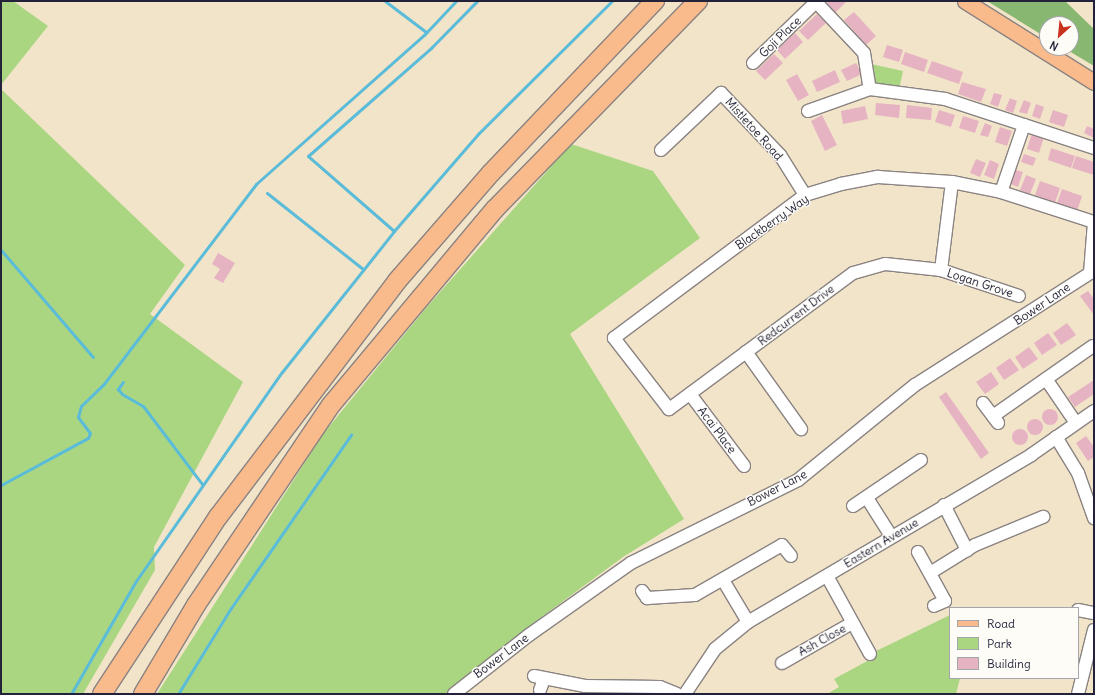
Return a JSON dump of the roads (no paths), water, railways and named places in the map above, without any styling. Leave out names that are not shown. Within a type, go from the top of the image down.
[{"type":"highway","points":[[102,694],[218,517],[397,281],[491,173],[655,1]]},
{"type":"highway","points":[[143,694],[196,605],[331,405],[495,209],[698,1]]},
{"type":"main road","points":[[965,1],[1094,82]]},
{"type":"street","name":"Goji Place","points":[[753,63],[816,2],[864,53],[870,89]]},
{"type":"street","points":[[808,111],[870,89],[945,100],[1094,148]]},
{"type":"street","name":"Mistletoe Road","points":[[661,150],[721,93],[780,154],[805,196]]},
{"type":"street","points":[[1001,192],[1024,125]]},
{"type":"street","name":"Blackberry Way","points":[[614,338],[805,196],[878,177],[952,182],[1001,192],[1094,222]]},
{"type":"street","points":[[941,270],[952,182]]},
{"type":"street","name":"Bower Lane","points":[[454,694],[536,630],[631,563],[798,480],[915,385],[1090,273],[1094,222]]},
{"type":"street","name":"Redcurrent Drive","points":[[614,338],[669,410],[853,273],[885,264],[941,270]]},
{"type":"street","name":"Logan Grove","points":[[941,270],[1019,296]]},
{"type":"street","points":[[983,403],[995,420],[1092,343]]},
{"type":"street","points":[[746,352],[801,429]]},
{"type":"street","points":[[1046,379],[1076,423]]},
{"type":"street","name":"Acai Place","points":[[690,394],[744,466]]},
{"type":"street","name":"Eastern Avenue","points":[[685,694],[712,653],[748,622],[827,576],[1056,437],[1094,411]]},
{"type":"street","points":[[1056,437],[1078,473],[1094,518]]},
{"type":"street","points":[[853,506],[867,498],[921,460]]},
{"type":"street","points":[[867,498],[891,536]]},
{"type":"street","points":[[944,505],[967,550]]},
{"type":"street","points":[[930,573],[967,550],[1043,517]]},
{"type":"street","points":[[642,598],[694,595],[723,580],[782,539],[791,556]]},
{"type":"street","points":[[918,552],[945,601],[934,606]]},
{"type":"street","name":"Ash Close","points":[[827,576],[870,654]]},
{"type":"street","points":[[723,580],[748,622]]},
{"type":"street","points":[[1079,610],[1094,613]]},
{"type":"street","name":"Ash Close","points":[[786,655],[852,623]]},
{"type":"street","points":[[1078,694],[1094,630]]},
{"type":"street","points":[[540,682],[614,691],[660,687],[677,694]]},
{"type":"waterway","points":[[385,1],[426,32]]},
{"type":"waterway","points":[[1,485],[88,438],[90,433],[78,417],[81,406],[103,385],[256,184],[424,35],[456,1]]},
{"type":"waterway","points":[[394,231],[308,156],[431,48],[477,1]]},
{"type":"waterway","points":[[71,694],[136,581],[282,372],[394,231],[479,133],[612,1]]},
{"type":"waterway","points":[[267,193],[363,269]]},
{"type":"waterway","points":[[1,250],[93,357]]},
{"type":"waterway","points":[[123,382],[118,389],[122,394],[143,406],[202,484]]},
{"type":"waterway","points":[[178,694],[231,608],[351,435]]}]
